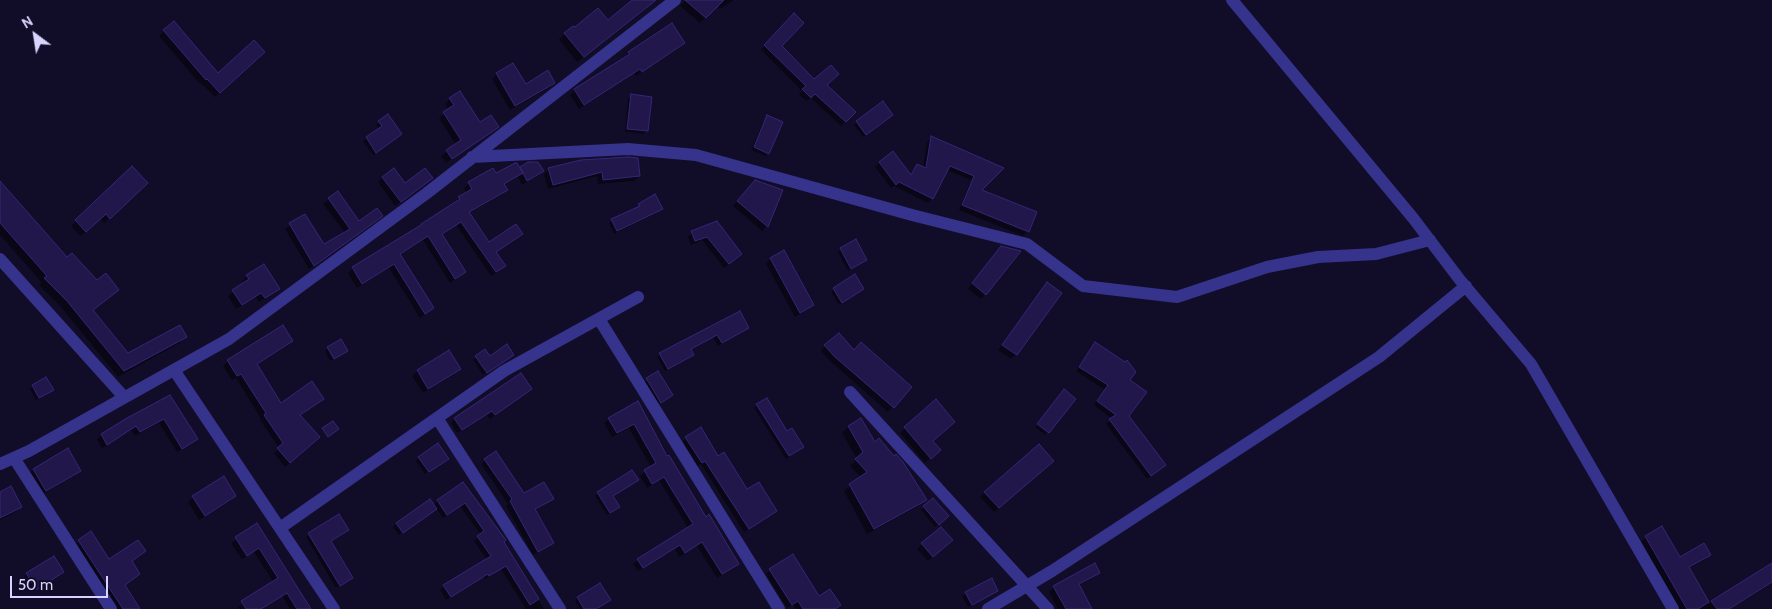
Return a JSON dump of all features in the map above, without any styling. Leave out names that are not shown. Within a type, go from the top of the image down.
[{"type":"street","points":[[0,464],[229,339],[427,193],[675,0]]},
{"type":"street","points":[[1232,0],[1531,364],[1672,609]]},
{"type":"street","points":[[472,157],[628,149],[696,155],[912,215],[1027,244],[1083,286],[1177,297],[1268,267],[1318,257],[1376,254],[1430,240]]},
{"type":"street","points":[[0,259],[124,397]]},
{"type":"street","points":[[988,609],[1052,571],[1380,357],[1466,286]]},
{"type":"street","points":[[280,528],[504,371],[638,297]]},
{"type":"street","points":[[599,319],[779,609]]},
{"type":"street","points":[[174,370],[334,609]]},
{"type":"street","points":[[850,392],[1048,609]]},
{"type":"street","points":[[437,418],[560,609]]},
{"type":"street","points":[[14,458],[111,609]]},
{"type":"building","points":[[632,0],[656,0],[584,57],[564,33],[573,26],[575,27],[598,8],[608,20]]},
{"type":"building","points":[[685,0],[724,0],[706,18]]},
{"type":"building","points":[[794,13],[804,23],[782,46],[814,79],[831,65],[839,74],[827,85],[856,112],[846,122],[815,94],[811,98],[802,89],[806,86],[764,45]]},
{"type":"building","points":[[174,21],[218,73],[254,40],[265,52],[220,93],[206,80],[163,30]]},
{"type":"building","points":[[672,23],[685,43],[642,72],[640,69],[584,105],[574,89],[630,54],[628,52]]},
{"type":"building","points":[[513,63],[526,84],[548,70],[555,83],[515,106],[496,73]]},
{"type":"building","points":[[460,91],[480,122],[491,115],[499,127],[452,159],[446,150],[461,140],[443,112],[454,105],[449,98]]},
{"type":"building","points":[[631,94],[652,97],[648,131],[627,129]]},
{"type":"building","points":[[883,101],[893,115],[866,135],[856,121]]},
{"type":"building","points":[[388,114],[402,134],[376,153],[366,137],[382,126],[378,121]]},
{"type":"building","points":[[767,115],[783,122],[769,154],[754,147]]},
{"type":"building","points":[[931,136],[1004,168],[982,190],[1037,212],[1029,232],[962,205],[974,176],[950,166],[933,199],[899,182],[896,185],[879,162],[893,151],[911,175],[917,164],[926,168]]},
{"type":"building","points":[[638,158],[640,176],[603,180],[602,172],[553,185],[548,168],[581,160]]},
{"type":"building","points":[[528,162],[538,162],[544,171],[527,181],[520,167]]},
{"type":"building","points":[[517,163],[523,173],[504,184],[508,190],[469,212],[489,242],[516,224],[523,234],[496,252],[506,266],[496,272],[461,222],[442,234],[466,272],[455,279],[428,236],[400,254],[434,308],[425,314],[394,264],[362,284],[352,267],[460,199],[458,197],[472,189],[468,182],[493,168],[496,173]]},
{"type":"building","points":[[132,166],[148,183],[110,219],[106,214],[86,232],[75,220]]},
{"type":"building","points":[[394,168],[405,183],[425,168],[433,178],[401,202],[382,177]]},
{"type":"building","points":[[755,180],[783,190],[768,227],[737,201]]},
{"type":"building","points":[[0,181],[67,257],[72,253],[97,280],[106,273],[119,290],[93,310],[128,353],[180,325],[187,337],[124,371],[67,301],[44,278],[47,276],[0,223]]},
{"type":"building","points":[[338,191],[359,221],[377,208],[383,216],[314,266],[289,223],[305,214],[324,244],[350,229],[328,198]]},
{"type":"building","points":[[655,194],[663,209],[617,231],[611,219],[640,206],[638,204]]},
{"type":"building","points":[[717,221],[742,254],[729,264],[707,237],[695,241],[691,231]]},
{"type":"building","points":[[856,239],[867,260],[851,269],[840,248]]},
{"type":"building","points":[[1001,246],[1021,251],[986,295],[972,283]]},
{"type":"building","points":[[784,250],[814,305],[800,313],[770,258]]},
{"type":"building","points":[[264,264],[280,289],[265,298],[261,293],[242,305],[232,290],[249,279],[246,275]]},
{"type":"building","points":[[855,274],[864,289],[842,303],[833,288]]},
{"type":"building","points":[[1047,282],[1062,293],[1017,355],[1002,345]]},
{"type":"building","points":[[740,311],[749,328],[722,343],[717,335],[691,349],[694,355],[668,369],[659,353]]},
{"type":"building","points":[[283,325],[293,341],[257,364],[281,403],[312,381],[324,399],[300,415],[320,437],[290,463],[277,448],[283,443],[264,415],[266,413],[241,374],[237,376],[227,360]]},
{"type":"building","points":[[839,333],[854,350],[861,342],[912,387],[894,408],[835,357],[824,345]]},
{"type":"building","points":[[341,339],[348,351],[334,359],[327,347]]},
{"type":"building","points":[[1095,342],[1125,362],[1127,360],[1136,372],[1130,380],[1147,392],[1129,416],[1166,465],[1151,476],[1109,419],[1116,415],[1097,401],[1108,385],[1079,367]]},
{"type":"building","points":[[507,344],[514,355],[487,373],[475,356],[485,349],[490,356]]},
{"type":"building","points":[[449,350],[461,369],[428,389],[417,370]]},
{"type":"building","points":[[658,371],[673,395],[661,403],[646,378]]},
{"type":"building","points":[[521,373],[532,389],[495,415],[492,411],[462,430],[454,418]]},
{"type":"building","points":[[46,377],[54,390],[39,398],[32,385]]},
{"type":"building","points":[[1064,389],[1076,399],[1049,433],[1037,424]]},
{"type":"building","points":[[170,395],[198,439],[182,449],[164,419],[140,432],[136,426],[107,445],[101,434]]},
{"type":"building","points":[[767,398],[787,431],[792,428],[804,447],[789,456],[756,404]]},
{"type":"building","points":[[936,399],[955,422],[933,441],[941,450],[931,459],[904,427]]},
{"type":"building","points":[[638,401],[667,456],[669,455],[706,517],[709,514],[739,564],[722,574],[702,542],[685,553],[680,545],[643,568],[637,559],[693,524],[664,477],[652,484],[644,470],[656,463],[634,424],[617,433],[608,418]]},
{"type":"building","points":[[861,418],[875,442],[879,438],[894,456],[896,454],[903,462],[927,500],[874,529],[849,484],[867,472],[855,459],[863,452],[848,426]]},
{"type":"building","points":[[333,421],[339,429],[328,437],[322,428]]},
{"type":"building","points":[[701,427],[718,456],[724,452],[747,489],[759,482],[777,511],[749,529],[705,461],[702,463],[685,437]]},
{"type":"building","points":[[438,443],[449,459],[429,472],[418,457]]},
{"type":"building","points":[[1039,444],[1054,461],[999,508],[984,492]]},
{"type":"building","points":[[68,448],[81,471],[46,491],[33,469]]},
{"type":"building","points":[[496,451],[524,493],[544,482],[554,499],[535,509],[554,543],[538,552],[510,501],[512,499],[484,459]]},
{"type":"building","points":[[632,470],[639,480],[613,496],[620,507],[610,513],[597,492]]},
{"type":"building","points":[[224,476],[236,496],[205,516],[192,496]]},
{"type":"building","points":[[463,482],[506,540],[504,542],[539,599],[530,605],[506,566],[489,576],[488,574],[451,597],[443,585],[491,556],[477,536],[484,531],[465,503],[447,515],[437,500]]},
{"type":"building","points":[[11,486],[22,507],[0,518],[0,492]]},
{"type":"building","points":[[933,498],[949,516],[939,525],[923,506]]},
{"type":"building","points":[[430,499],[437,509],[403,533],[396,523]]},
{"type":"building","points":[[339,514],[349,530],[331,541],[353,578],[340,586],[308,533]]},
{"type":"building","points":[[257,523],[311,609],[297,609],[287,593],[261,609],[246,609],[241,601],[278,578],[259,548],[247,556],[235,537]]},
{"type":"building","points":[[1662,526],[1680,557],[1704,543],[1711,555],[1689,567],[1709,602],[1698,609],[1687,609],[1645,536]]},
{"type":"building","points":[[941,527],[953,540],[933,557],[921,543]]},
{"type":"building","points":[[91,531],[109,559],[138,540],[146,551],[132,561],[140,574],[125,585],[140,609],[123,609],[78,540]]},
{"type":"building","points":[[793,554],[819,596],[830,589],[841,605],[835,609],[803,609],[798,601],[792,605],[769,569]]},
{"type":"building","points":[[54,556],[64,572],[36,590],[26,573]]},
{"type":"building","points":[[1095,563],[1100,573],[1079,584],[1092,609],[1066,609],[1053,586]]},
{"type":"building","points":[[1772,563],[1772,582],[1729,609],[1717,609],[1711,601]]},
{"type":"building","points":[[992,578],[998,591],[972,605],[965,592]]},
{"type":"building","points":[[600,583],[611,600],[596,609],[584,609],[577,597]]}]
